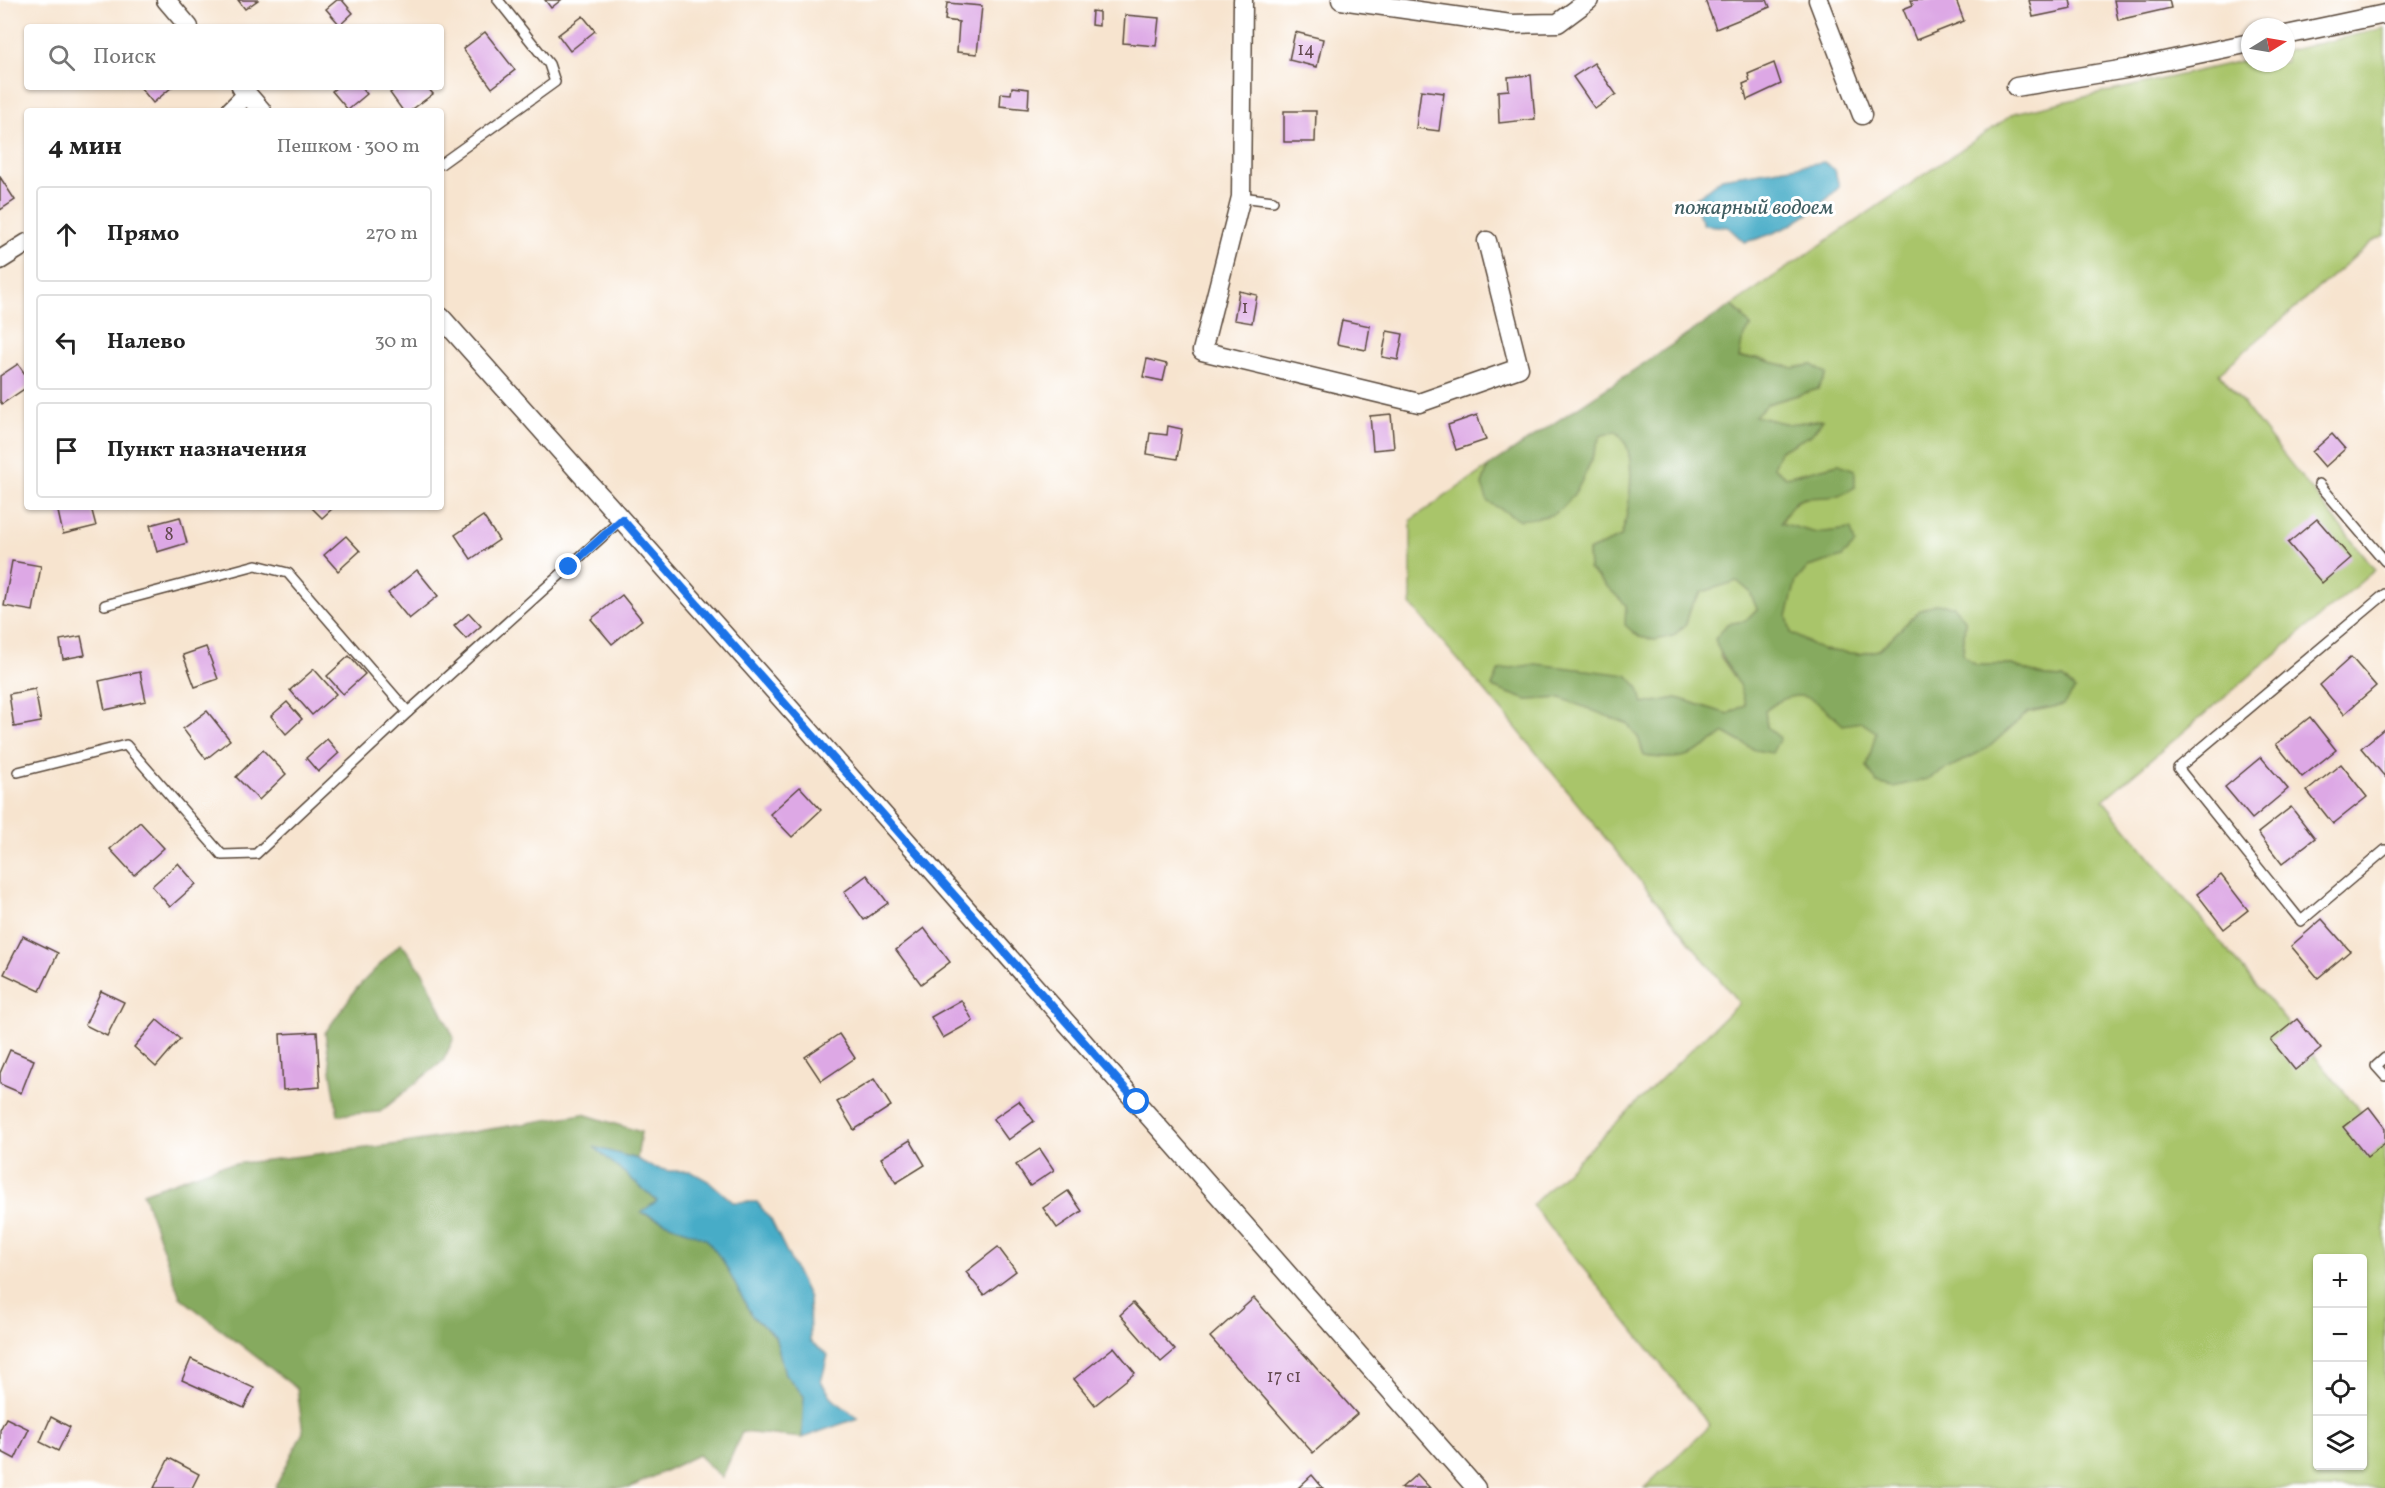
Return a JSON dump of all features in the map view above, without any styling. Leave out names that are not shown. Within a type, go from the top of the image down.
[{"type":"street","points":[[166,0],[186,24]]},
{"type":"street","points":[[1243,0],[1241,197],[1202,351],[1419,403],[1519,368],[1487,241]]},
{"type":"street","points":[[1341,0],[1436,6],[1511,24],[1558,23],[1589,0]]},
{"type":"street","points":[[1818,0],[1862,115]]},
{"type":"street","points":[[2295,33],[2385,14]]},
{"type":"street","points":[[2016,87],[2126,69],[2241,45]]},
{"type":"street","points":[[232,108],[244,91],[259,108]]},
{"type":"street","points":[[0,260],[24,245]]},
{"type":"street","points":[[444,320],[622,519],[1476,1488]]},
{"type":"lane","points":[[444,162],[555,82],[549,64],[498,0]]},
{"type":"lane","points":[[1241,197],[1273,201]]},
{"type":"lane","points":[[2319,484],[2385,561]]},
{"type":"lane","points":[[18,772],[126,745],[222,855],[256,854],[408,712],[622,519]]},
{"type":"lane","points":[[105,605],[256,565],[288,573],[408,712]]},
{"type":"lane","points":[[2385,594],[2178,768],[2301,921],[2385,850]]},
{"type":"lane","points":[[2385,1058],[2376,1066],[2385,1076]]},
{"type":"green space","points":[[2385,28],[2385,236],[2372,242],[2219,373],[2375,570],[2103,800],[2385,1141],[2385,1488],[1644,1488],[1710,1425],[1532,1205],[1739,1003],[1508,718],[1411,605],[1411,520],[1488,467],[1482,485],[1587,471],[1600,436],[1616,431],[1626,444],[1631,467],[1626,516],[1621,537],[1588,551],[1589,569],[1626,605],[1673,636],[1686,624],[1691,606],[1702,592],[1737,580],[1750,592],[1757,609],[1745,621],[1727,624],[1720,656],[1742,687],[1745,705],[1728,714],[1677,698],[1643,704],[1499,670],[1492,687],[1527,700],[1561,698],[1628,724],[1639,739],[1644,756],[1679,757],[1687,755],[1703,748],[1725,733],[1755,750],[1767,727],[1765,711],[1788,697],[1798,696],[1815,701],[1843,724],[1861,722],[1877,732],[1867,767],[1927,779],[1988,748],[2028,712],[2063,705],[2063,678],[2045,677],[2012,665],[1976,665],[1963,655],[1965,619],[1919,611],[1879,650],[1860,654],[1822,650],[1791,633],[1787,616],[1796,581],[1808,567],[1842,557],[1851,529],[1816,533],[1781,524],[1792,506],[1804,498],[1839,496],[1838,464],[1786,477],[1773,467],[1780,451],[1811,435],[1822,420],[1788,424],[1754,416],[1767,404],[1818,389],[1812,365],[1793,368],[1757,358],[1739,358],[1744,316],[1732,305],[2015,113],[2241,61],[2241,72],[2295,72],[2295,49]]},
{"type":"green space","points":[[1732,305],[1751,326],[1742,341],[1739,358],[1757,358],[1793,368],[1812,365],[1827,374],[1818,389],[1767,404],[1755,416],[1788,424],[1823,420],[1811,435],[1780,451],[1773,467],[1786,477],[1839,464],[1855,470],[1855,487],[1837,496],[1798,500],[1781,523],[1816,533],[1851,529],[1855,544],[1842,557],[1808,567],[1796,581],[1787,616],[1791,633],[1822,650],[1860,654],[1879,650],[1919,611],[1935,604],[1953,606],[1965,619],[1963,655],[1976,665],[2012,665],[2045,677],[2063,678],[2075,690],[2063,705],[2028,712],[1988,748],[1927,779],[1893,787],[1877,783],[1867,767],[1876,732],[1861,722],[1843,725],[1807,697],[1788,697],[1765,711],[1767,727],[1780,738],[1772,753],[1755,750],[1725,733],[1687,755],[1658,758],[1644,756],[1639,739],[1628,724],[1561,698],[1527,700],[1492,687],[1499,670],[1536,664],[1627,675],[1639,688],[1643,704],[1677,698],[1728,714],[1745,705],[1740,687],[1722,657],[1715,639],[1727,624],[1745,621],[1757,609],[1750,592],[1737,581],[1702,592],[1691,606],[1686,624],[1673,636],[1655,640],[1639,637],[1625,625],[1626,605],[1589,569],[1588,551],[1621,537],[1626,516],[1631,468],[1626,445],[1616,431],[1600,436],[1576,491],[1562,508],[1553,514],[1520,520],[1488,502],[1482,485],[1488,467]]},
{"type":"green space","points":[[401,943],[424,974],[454,1038],[443,1061],[380,1112],[338,1115],[325,1033],[356,989]]},
{"type":"green space","points":[[583,1114],[641,1132],[637,1159],[596,1148],[657,1201],[642,1213],[706,1238],[723,1261],[752,1316],[775,1336],[785,1374],[804,1396],[802,1438],[742,1432],[722,1478],[698,1455],[629,1488],[275,1488],[303,1432],[297,1389],[180,1297],[143,1193],[218,1166],[399,1144]]},
{"type":"water","name":"пожарный водоем","points":[[1824,162],[1835,170],[1839,187],[1819,206],[1783,229],[1744,242],[1728,227],[1704,225],[1699,215],[1696,198],[1722,178]]},
{"type":"water","points":[[594,1147],[637,1159],[652,1167],[669,1171],[690,1171],[710,1182],[733,1202],[757,1202],[771,1220],[809,1298],[810,1341],[828,1355],[821,1382],[834,1400],[858,1418],[802,1438],[804,1396],[785,1374],[775,1336],[752,1316],[723,1261],[706,1239],[641,1212],[657,1201]]},
{"type":"building","points":[[238,0],[258,0],[245,9]]},
{"type":"building","points":[[337,0],[342,0],[353,13],[339,24],[326,9]]},
{"type":"building","points":[[545,0],[561,0],[551,8]]},
{"type":"building","points":[[1705,0],[1767,0],[1770,7],[1716,29]]},
{"type":"building","points":[[1911,0],[1956,0],[1964,21],[1916,40],[1903,9],[1913,5]]},
{"type":"building","points":[[2029,0],[2070,0],[2072,9],[2033,17]]},
{"type":"building","points":[[2114,0],[2169,0],[2171,8],[2118,20]]},
{"type":"building","points":[[947,3],[982,6],[977,54],[957,52],[959,22],[945,20]]},
{"type":"building","points":[[1092,11],[1099,12],[1099,26],[1091,25]]},
{"type":"building","points":[[1125,15],[1159,18],[1156,46],[1123,43]]},
{"type":"building","points":[[583,16],[595,31],[570,51],[558,35]]},
{"type":"building","points":[[485,32],[515,70],[492,88],[463,49]]},
{"type":"building","points":[[1295,32],[1323,39],[1317,67],[1289,60]]},
{"type":"building","points":[[1594,63],[1616,94],[1595,109],[1573,77]]},
{"type":"building","points":[[1774,63],[1781,84],[1747,100],[1743,84],[1750,81],[1748,74]]},
{"type":"building","points":[[1531,75],[1535,119],[1499,123],[1498,91],[1509,90],[1508,77]]},
{"type":"building","points":[[1012,87],[1029,89],[1028,109],[1000,106],[1001,93],[1011,94]]},
{"type":"building","points":[[142,90],[168,90],[153,103]]},
{"type":"building","points":[[364,90],[367,94],[350,108],[346,108],[332,91]]},
{"type":"building","points":[[394,90],[430,90],[433,94],[414,108],[401,108],[390,93]]},
{"type":"building","points":[[1421,90],[1444,93],[1439,131],[1416,128]]},
{"type":"building","points":[[1284,111],[1316,111],[1315,142],[1284,142]]},
{"type":"building","points":[[0,177],[15,200],[0,210]]},
{"type":"building","points":[[1239,291],[1257,295],[1252,323],[1234,320]]},
{"type":"building","points":[[1342,320],[1370,326],[1366,350],[1337,344]]},
{"type":"building","points":[[1387,331],[1403,334],[1398,360],[1382,357]]},
{"type":"building","points":[[1147,359],[1167,364],[1163,381],[1143,377]]},
{"type":"building","points":[[18,364],[24,373],[24,389],[2,404],[0,401],[0,376]]},
{"type":"building","points":[[1391,414],[1394,448],[1373,450],[1370,416]]},
{"type":"building","points":[[1477,415],[1486,440],[1456,450],[1448,425]]},
{"type":"building","points":[[1168,426],[1182,429],[1177,459],[1147,454],[1150,433],[1167,435]]},
{"type":"building","points":[[2332,434],[2345,449],[2325,467],[2312,452]]},
{"type":"building","points":[[58,510],[92,510],[96,526],[63,534]]},
{"type":"building","points":[[314,510],[331,510],[322,518]]},
{"type":"building","points":[[483,516],[499,540],[471,559],[455,535]]},
{"type":"building","points":[[180,517],[187,543],[157,552],[150,525]]},
{"type":"building","points":[[2317,519],[2351,558],[2322,583],[2288,543]]},
{"type":"building","points":[[346,536],[360,551],[338,571],[324,555]]},
{"type":"building","points":[[12,561],[41,566],[33,611],[4,606]]},
{"type":"building","points":[[417,570],[438,596],[409,619],[388,593]]},
{"type":"building","points":[[622,595],[642,620],[612,644],[591,619]]},
{"type":"building","points":[[469,613],[481,626],[466,639],[454,626]]},
{"type":"building","points":[[81,636],[85,655],[63,659],[60,640]]},
{"type":"building","points":[[206,647],[218,679],[195,687],[183,655]]},
{"type":"building","points":[[349,656],[365,674],[343,694],[327,676]]},
{"type":"building","points":[[2351,657],[2376,686],[2344,714],[2320,685]]},
{"type":"building","points":[[314,669],[336,694],[312,715],[290,690]]},
{"type":"building","points":[[140,672],[146,701],[105,710],[99,681]]},
{"type":"building","points":[[35,689],[41,722],[14,727],[9,694]]},
{"type":"building","points":[[287,702],[302,719],[286,734],[271,716]]},
{"type":"building","points":[[207,711],[230,740],[206,759],[183,729]]},
{"type":"building","points":[[2310,717],[2336,750],[2302,777],[2276,744]]},
{"type":"building","points":[[2385,728],[2385,777],[2361,748]]},
{"type":"building","points":[[327,739],[339,753],[318,772],[306,758]]},
{"type":"building","points":[[263,750],[286,774],[259,800],[236,777]]},
{"type":"building","points":[[2261,757],[2288,789],[2252,819],[2225,787]]},
{"type":"building","points":[[2341,764],[2367,797],[2333,824],[2307,791]]},
{"type":"building","points":[[800,787],[821,810],[792,837],[770,814]]},
{"type":"building","points":[[2291,807],[2315,838],[2282,864],[2258,833]]},
{"type":"building","points":[[140,822],[164,848],[134,875],[110,849]]},
{"type":"building","points":[[178,863],[196,884],[170,907],[152,886]]},
{"type":"building","points":[[867,875],[888,903],[864,920],[844,892]]},
{"type":"building","points":[[2221,875],[2248,910],[2224,929],[2197,894]]},
{"type":"building","points":[[2322,919],[2350,951],[2318,978],[2291,946]]},
{"type":"building","points":[[924,928],[950,962],[921,984],[896,950]]},
{"type":"building","points":[[23,936],[58,953],[40,991],[4,974]]},
{"type":"building","points":[[101,991],[124,1002],[107,1036],[85,1025]]},
{"type":"building","points":[[961,1000],[973,1021],[943,1038],[931,1017]]},
{"type":"building","points":[[2297,1019],[2321,1049],[2295,1070],[2271,1040]]},
{"type":"building","points":[[157,1020],[180,1039],[156,1067],[134,1047]]},
{"type":"building","points":[[317,1032],[320,1087],[283,1090],[280,1034]]},
{"type":"building","points":[[839,1034],[855,1058],[821,1081],[805,1057]]},
{"type":"building","points":[[10,1050],[34,1060],[21,1093],[0,1084],[0,1073]]},
{"type":"building","points":[[874,1079],[891,1106],[854,1130],[837,1102]]},
{"type":"building","points":[[1019,1101],[1034,1121],[1008,1140],[993,1119]]},
{"type":"building","points":[[2369,1107],[2385,1128],[2385,1143],[2367,1157],[2343,1127]]},
{"type":"building","points":[[910,1140],[925,1165],[896,1183],[881,1158]]},
{"type":"building","points":[[1040,1149],[1054,1170],[1030,1186],[1016,1165]]},
{"type":"building","points":[[1068,1191],[1082,1211],[1057,1228],[1043,1208]]},
{"type":"building","points":[[998,1247],[1016,1271],[984,1295],[966,1272]]},
{"type":"building","points":[[1254,1298],[1357,1414],[1313,1453],[1210,1337]]},
{"type":"building","points":[[1133,1303],[1175,1350],[1161,1362],[1120,1315]]},
{"type":"building","points":[[1114,1347],[1135,1373],[1095,1405],[1074,1379]]},
{"type":"building","points":[[191,1359],[254,1388],[244,1408],[182,1380]]},
{"type":"building","points":[[51,1417],[70,1427],[58,1451],[40,1442]]},
{"type":"building","points":[[6,1418],[29,1429],[15,1459],[0,1451],[0,1430]]},
{"type":"building","points":[[169,1458],[199,1474],[192,1488],[154,1488]]},
{"type":"building","points":[[1417,1474],[1430,1488],[1401,1488]]},
{"type":"building","points":[[1312,1475],[1323,1488],[1298,1488]]},
{"type":"route","points":[[569,567],[622,519],[1137,1102]]}]
